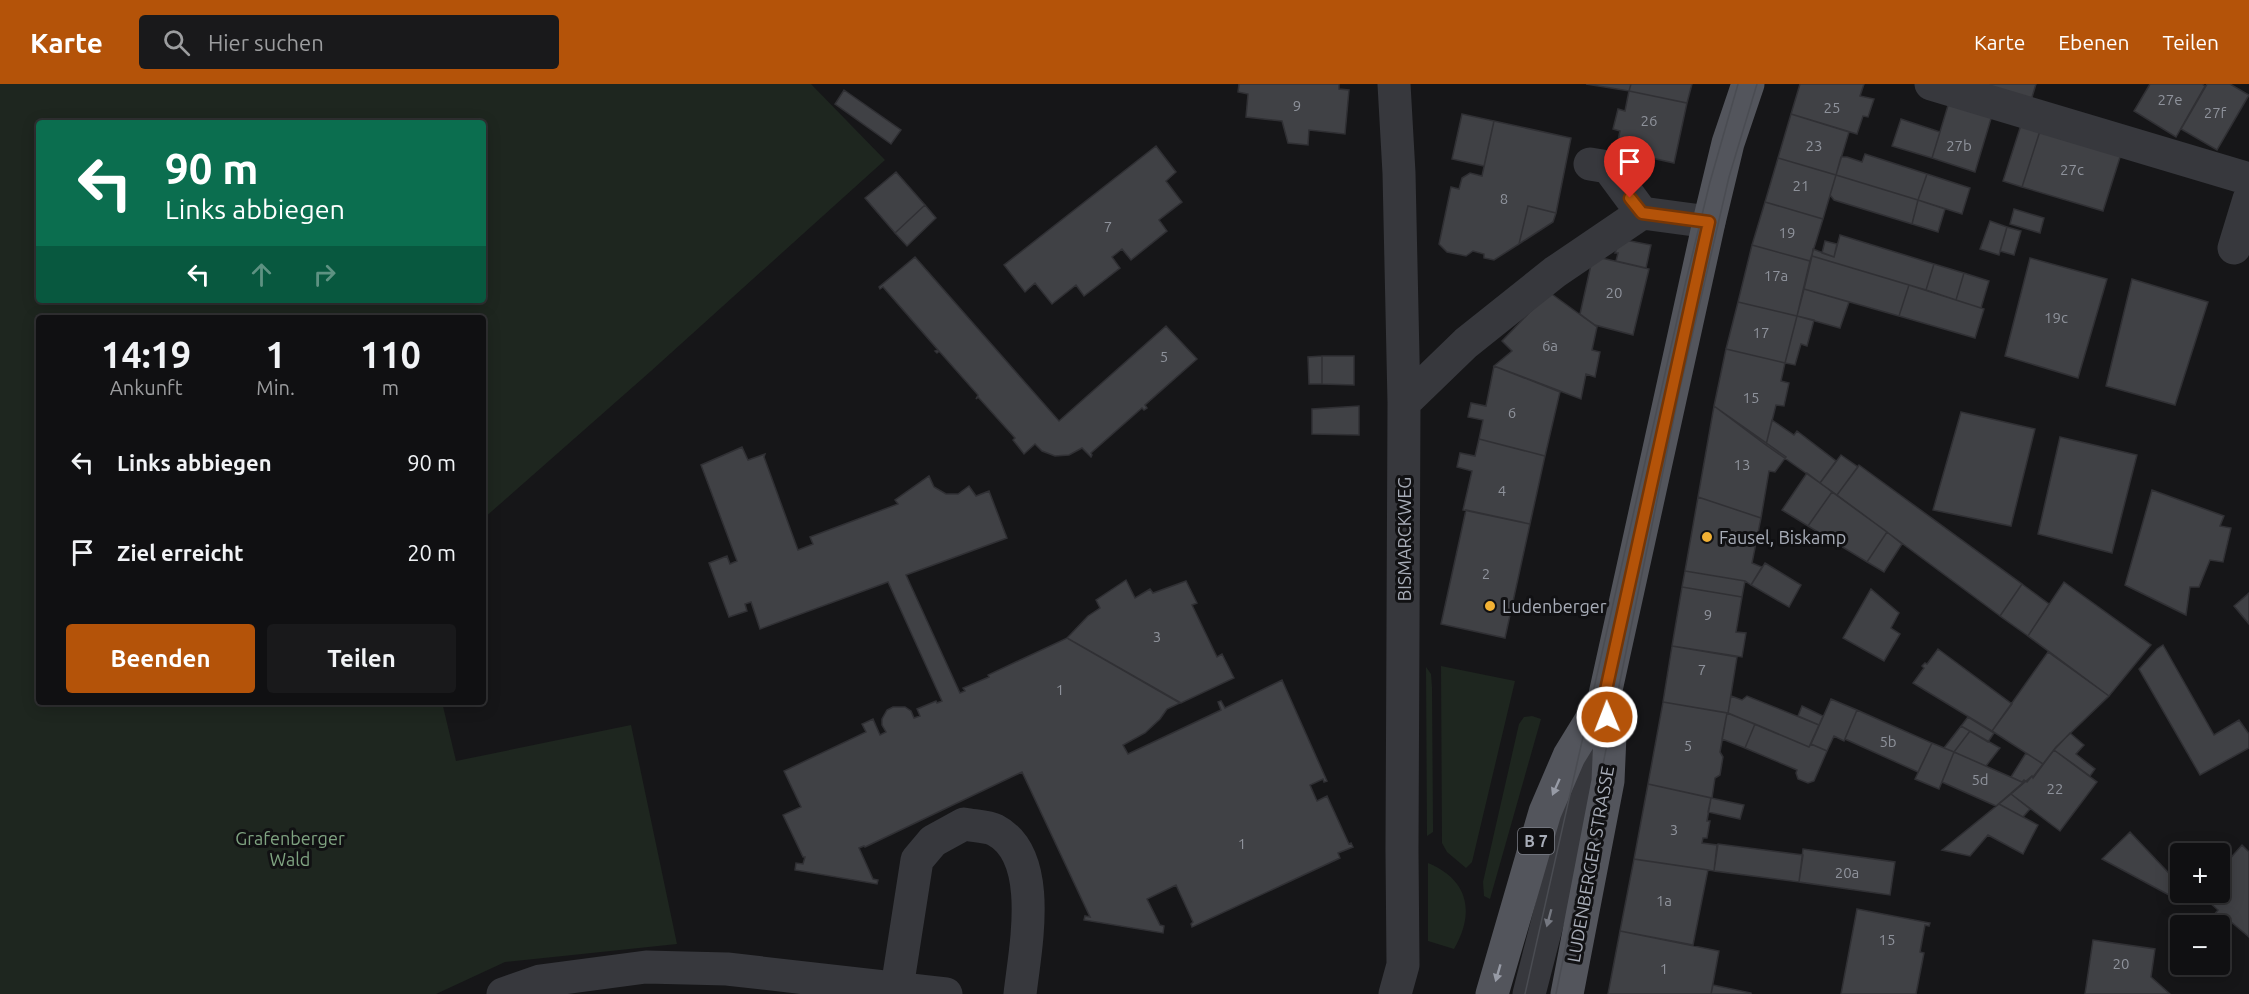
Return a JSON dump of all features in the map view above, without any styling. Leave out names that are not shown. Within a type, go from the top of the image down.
[{"type":"main road","name":"LUDENBERGER STRASSE","points":[[1492,994],[1545,812],[1569,756],[1604,699],[1709,222],[1728,143],[1748,84]]},
{"type":"main road","name":"LUDENBERGER STRASSE","points":[[1567,994],[1608,781],[1610,735],[1604,699]]},
{"type":"street","name":"BISMARCKWEG","points":[[1394,84],[1399,184],[1404,403],[1403,965],[1395,994]]},
{"type":"street","points":[[1931,84],[2249,179]]},
{"type":"street","points":[[1590,164],[1608,166],[1642,213]]},
{"type":"street","points":[[2234,248],[2249,199]]},
{"type":"street","points":[[1404,403],[1466,344],[1555,272],[1642,213],[1709,222]]},
{"type":"street","points":[[1529,994],[1586,759],[1604,699]]},
{"type":"street","points":[[1556,994],[1602,762],[1604,699]]},
{"type":"street","points":[[897,988],[917,860],[933,841],[964,824],[995,830],[1016,848],[1029,890],[1020,994]]},
{"type":"street","points":[[503,994],[540,981],[646,967],[727,969],[946,994]]},
{"type":"green space","name":"Grafenberger Wald","points":[[0,84],[811,84],[885,160],[486,516],[486,315],[36,315],[36,705],[443,705],[456,761],[631,725],[677,944],[505,962],[436,994],[0,994]]},
{"type":"green space","points":[[1441,666],[1515,681],[1472,862],[1466,868],[1447,852],[1442,843]]},
{"type":"green space","points":[[1426,667],[1431,674],[1432,687],[1433,824],[1433,832],[1427,836]]},
{"type":"green space","points":[[1532,716],[1541,719],[1490,899],[1484,896],[1483,882],[1519,724],[1524,717]]},
{"type":"green space","points":[[1428,863],[1442,870],[1452,879],[1460,888],[1464,899],[1465,923],[1454,949],[1428,941]]},
{"type":"building","points":[[1239,84],[1339,84],[1339,89],[1349,90],[1345,134],[1309,130],[1308,145],[1288,143],[1282,121],[1246,117],[1248,94],[1238,92]]},
{"type":"building","points":[[1586,84],[1631,84],[1629,91]]},
{"type":"building","points":[[1631,84],[1692,84],[1687,103],[1629,91]]},
{"type":"building","points":[[1800,84],[1864,84],[1860,96],[1874,99],[1868,117],[1863,116],[1857,134],[1791,114]]},
{"type":"building","points":[[1975,84],[2036,84],[2030,104]]},
{"type":"building","points":[[2150,84],[2202,84],[2205,86],[2176,137],[2134,111]]},
{"type":"building","points":[[2207,84],[2230,84],[2249,95],[2217,150],[2181,129]]},
{"type":"building","points":[[844,90],[901,130],[891,144],[835,104]]},
{"type":"building","points":[[1629,91],[1687,103],[1674,163],[1616,150],[1620,131],[1613,129],[1618,109],[1625,111]]},
{"type":"building","points":[[1950,99],[1993,112],[1975,172],[1932,158]]},
{"type":"building","points":[[1462,114],[1494,121],[1484,166],[1452,159]]},
{"type":"building","points":[[1791,114],[1849,132],[1836,175],[1778,158]]},
{"type":"building","points":[[1901,119],[1940,132],[1932,158],[1892,146]]},
{"type":"building","points":[[1494,121],[1571,138],[1556,213],[1528,206],[1519,244],[1494,260],[1484,258],[1484,254],[1473,251],[1466,256],[1447,252],[1439,244],[1451,187],[1459,189],[1462,178],[1470,173],[1482,176]]},
{"type":"building","points":[[2021,125],[2040,131],[2022,187],[2003,181]]},
{"type":"building","points":[[2040,131],[2122,151],[2103,211],[2022,187]]},
{"type":"building","points":[[1156,146],[1176,172],[1166,181],[1182,202],[1159,220],[1167,231],[1131,260],[1122,249],[1112,257],[1120,268],[1084,296],[1076,285],[1052,304],[1035,283],[1025,292],[1004,265]]},
{"type":"building","points":[[1865,154],[1927,174],[1918,200],[1836,175],[1841,157],[1862,162]]},
{"type":"building","points":[[1778,158],[1836,175],[1823,219],[1765,202]]},
{"type":"building","points":[[896,172],[925,205],[895,233],[865,198]]},
{"type":"building","points":[[1927,174],[1970,188],[1962,214],[1918,200]]},
{"type":"building","points":[[1836,175],[1918,200],[1912,224],[1834,200],[1830,195]]},
{"type":"building","points":[[1918,200],[1945,209],[1938,232],[1912,224]]},
{"type":"building","points":[[1765,202],[1823,219],[1810,261],[1752,245]]},
{"type":"building","points":[[925,205],[936,218],[907,246],[895,233]]},
{"type":"building","points":[[1528,206],[1556,213],[1553,222],[1519,244]]},
{"type":"building","points":[[2014,209],[2044,218],[2040,233],[2010,224]]},
{"type":"building","points":[[1990,221],[2007,227],[1999,255],[1980,249]]},
{"type":"building","points":[[2007,227],[2021,231],[2014,255],[2000,251]]},
{"type":"building","points":[[1840,235],[1934,264],[1926,290],[1812,256],[1813,249],[1834,257]]},
{"type":"building","points":[[1620,239],[1651,245],[1646,268],[1616,261],[1618,253],[1615,253]]},
{"type":"building","points":[[1825,241],[1837,244],[1834,257],[1822,253]]},
{"type":"building","points":[[1752,245],[1810,261],[1797,316],[1738,302]]},
{"type":"building","points":[[1593,256],[1649,269],[1633,335],[1595,325],[1580,314]]},
{"type":"building","points":[[1812,256],[1909,285],[1899,316],[1804,289]]},
{"type":"building","points":[[915,257],[1059,421],[1166,326],[1197,359],[1145,405],[1147,408],[1144,410],[1142,408],[1091,453],[1091,457],[1082,448],[1069,455],[1055,456],[1042,451],[1035,444],[1024,454],[1013,440],[1015,438],[978,397],[976,399],[978,395],[939,351],[937,353],[935,351],[938,350],[883,287],[880,289],[879,287]]},
{"type":"building","points":[[2030,258],[2107,279],[2078,378],[2005,356]]},
{"type":"building","points":[[1934,264],[1964,273],[1956,300],[1926,290]]},
{"type":"building","points":[[1964,273],[1989,281],[1981,308],[1956,300]]},
{"type":"building","points":[[2132,279],[2208,302],[2175,405],[2106,386]]},
{"type":"building","points":[[1909,285],[1984,309],[1975,338],[1899,316]]},
{"type":"building","points":[[1804,289],[1849,302],[1840,328],[1797,316]]},
{"type":"building","points":[[1549,292],[1597,327],[1592,350],[1600,352],[1595,377],[1586,374],[1581,399],[1494,366],[1512,351],[1502,341]]},
{"type":"building","points":[[1738,302],[1797,316],[1785,363],[1726,349]]},
{"type":"building","points":[[1797,316],[1814,320],[1807,346],[1801,344],[1795,365],[1785,363]]},
{"type":"building","points":[[1726,349],[1785,363],[1781,381],[1789,383],[1784,406],[1776,405],[1766,445],[1714,406]]},
{"type":"building","points":[[1322,356],[1354,356],[1354,385],[1322,384]]},
{"type":"building","points":[[1322,356],[1322,384],[1309,384],[1308,357]]},
{"type":"building","points":[[1494,366],[1560,392],[1545,456],[1479,439],[1483,420],[1468,417],[1471,403],[1486,406]]},
{"type":"building","points":[[1359,406],[1359,435],[1312,434],[1312,409]]},
{"type":"building","points":[[1714,406],[1786,457],[1775,472],[1769,471],[1761,518],[1698,497]]},
{"type":"building","points":[[1961,412],[2035,429],[2011,526],[1933,510]]},
{"type":"building","points":[[1772,420],[1794,435],[1797,431],[1836,461],[1820,483],[1766,445]]},
{"type":"building","points":[[2060,437],[2137,455],[2112,553],[2038,534]]},
{"type":"building","points":[[1479,439],[1545,456],[1530,524],[1463,510],[1472,471],[1457,467],[1460,453],[1475,456]]},
{"type":"building","points":[[742,447],[748,460],[765,454],[764,457],[798,550],[813,544],[810,537],[898,504],[895,500],[929,476],[934,487],[946,494],[958,494],[969,486],[976,496],[989,491],[1007,538],[906,575],[960,693],[965,691],[963,688],[989,677],[988,675],[1067,638],[1180,703],[1167,709],[1145,733],[1123,745],[1128,754],[1221,710],[1218,702],[1221,701],[1225,708],[1282,680],[1327,781],[1324,782],[1323,779],[1310,785],[1317,801],[1327,796],[1349,844],[1351,843],[1353,847],[1338,853],[1340,858],[1192,927],[1193,922],[1176,885],[1147,899],[1160,925],[1164,926],[1163,933],[1084,920],[1085,916],[1090,917],[1022,772],[859,848],[873,879],[878,880],[877,884],[795,870],[796,863],[803,864],[805,857],[783,815],[801,807],[784,771],[866,732],[862,724],[873,719],[880,735],[886,732],[882,719],[887,710],[893,707],[905,707],[911,711],[914,718],[920,716],[917,709],[936,701],[937,703],[942,701],[888,582],[760,629],[751,602],[745,604],[747,611],[729,617],[709,563],[727,556],[730,564],[737,561],[701,465]]},
{"type":"building","points":[[1841,455],[1858,467],[1837,495],[1820,483]]},
{"type":"building","points":[[1859,465],[2022,584],[2000,616],[1837,495]]},
{"type":"building","points":[[1807,473],[1832,492],[1808,526],[1782,510]]},
{"type":"building","points":[[2152,490],[2224,516],[2220,526],[2231,528],[2223,562],[2210,560],[2199,587],[2190,587],[2186,615],[2125,585]]},
{"type":"building","points":[[1832,492],[1887,532],[1867,562],[1808,526]]},
{"type":"building","points":[[1698,497],[1761,518],[1752,563],[1762,567],[1751,585],[1745,581],[1685,571]]},
{"type":"building","points":[[1466,510],[1530,524],[1505,638],[1441,624]]},
{"type":"building","points":[[1887,532],[1902,544],[1884,572],[1867,562]]},
{"type":"building","points":[[1765,563],[1801,585],[1789,607],[1751,585]]},
{"type":"building","points":[[1685,571],[1745,581],[1742,597],[1682,587]]},
{"type":"building","points":[[1126,580],[1135,598],[1150,589],[1153,593],[1186,581],[1197,603],[1192,605],[1217,657],[1222,654],[1234,678],[1181,703],[1067,638],[1088,616],[1100,608],[1096,600]]},
{"type":"building","points":[[2064,582],[2151,645],[2109,696],[2028,636]]},
{"type":"building","points":[[2022,584],[2049,604],[2028,636],[2000,616]]},
{"type":"building","points":[[1682,587],[1742,597],[1736,632],[1746,633],[1742,657],[1672,646]]},
{"type":"building","points":[[1871,589],[1899,613],[1891,628],[1900,634],[1884,661],[1843,638]]},
{"type":"building","points":[[2249,593],[2249,624],[2234,606]]},
{"type":"building","points":[[2163,645],[2214,735],[2239,720],[2249,734],[2249,748],[2200,775],[2139,669]]},
{"type":"building","points":[[1672,646],[1737,657],[1728,713],[1663,702]]},
{"type":"building","points":[[1938,649],[2012,704],[1992,731],[1913,683],[1924,668],[1922,666],[1927,664]]},
{"type":"building","points":[[2048,652],[2109,696],[2056,747],[2043,764],[1992,731]]},
{"type":"building","points":[[1731,696],[1742,700],[1747,696],[1819,725],[1809,747],[1728,713]]},
{"type":"building","points":[[1831,699],[1857,710],[1844,741],[1834,736],[1827,751],[1811,744]]},
{"type":"building","points":[[1663,702],[1727,713],[1720,752],[1723,757],[1720,775],[1715,778],[1712,798],[1648,784]]},
{"type":"building","points":[[1802,706],[1823,716],[1819,725],[1798,716]]},
{"type":"building","points":[[1857,710],[1932,743],[1918,772],[1845,739]]},
{"type":"building","points":[[1727,713],[1755,724],[1745,748],[1722,739]]},
{"type":"building","points":[[1968,717],[1994,733],[1988,742],[1961,726]]},
{"type":"building","points":[[1755,724],[1809,747],[1811,744],[1827,751],[1814,781],[1808,783],[1798,779],[1797,770],[1745,748]]},
{"type":"building","points":[[1961,726],[1970,731],[1954,752],[1944,748]]},
{"type":"building","points":[[1970,731],[2000,748],[1986,766],[1954,752]]},
{"type":"building","points":[[2070,733],[2084,745],[2076,754],[2095,769],[2090,776],[2054,750]]},
{"type":"building","points":[[1932,743],[1954,752],[1939,789],[1915,779]]},
{"type":"building","points":[[2054,750],[2097,782],[2060,831],[2011,794],[2032,776],[2033,778]]},
{"type":"building","points":[[1954,752],[2022,782],[2025,781],[1996,806],[1942,782]]},
{"type":"building","points":[[2026,753],[2043,764],[2033,777],[2027,782],[2024,780],[2022,782],[2011,777]]},
{"type":"building","points":[[1648,784],[1711,798],[1707,838],[1703,838],[1702,843],[1717,845],[1714,871],[1634,859]]},
{"type":"building","points":[[2011,794],[2030,809],[2023,817],[1999,804]]},
{"type":"building","points":[[1711,798],[1744,805],[1740,819],[1708,812]]},
{"type":"building","points":[[1999,804],[2038,825],[2023,854],[1988,835],[1970,856],[1942,850]]},
{"type":"building","points":[[2130,832],[2170,874],[2170,894],[2169,895],[2102,859]]},
{"type":"building","points":[[1718,844],[1803,855],[1799,882],[1714,871]]},
{"type":"building","points":[[2242,845],[2249,852],[2249,937],[2230,921],[2230,915],[2214,915],[2218,910],[2210,903],[2230,903],[2230,859]]},
{"type":"building","points":[[1803,849],[1895,862],[1890,895],[1799,882]]},
{"type":"building","points":[[1634,859],[1708,870],[1693,945],[1620,931]]},
{"type":"building","points":[[1857,909],[1930,923],[1929,926],[1925,925],[1920,952],[1924,953],[1916,994],[1841,994]]},
{"type":"building","points":[[1620,931],[1719,951],[1711,994],[1608,994]]},
{"type":"building","points":[[2093,940],[2155,949],[2151,977],[2170,994],[2085,994]]},
{"type":"building","points":[[1713,985],[1751,993],[1751,994],[1711,994]]},
{"type":"tram line","points":[[1525,994],[1685,285],[1710,182],[1738,84]]},
{"type":"tram line","points":[[1556,994],[1680,388],[1729,177],[1757,84]]},
{"type":"place","name":"Fausel, Biskamp","points":[[1707,537]]},
{"type":"place","name":"Ludenberger","points":[[1490,606]]},
{"type":"route","points":[[1607,717],[1604,699],[1709,222],[1642,213],[1630,198]]}]
